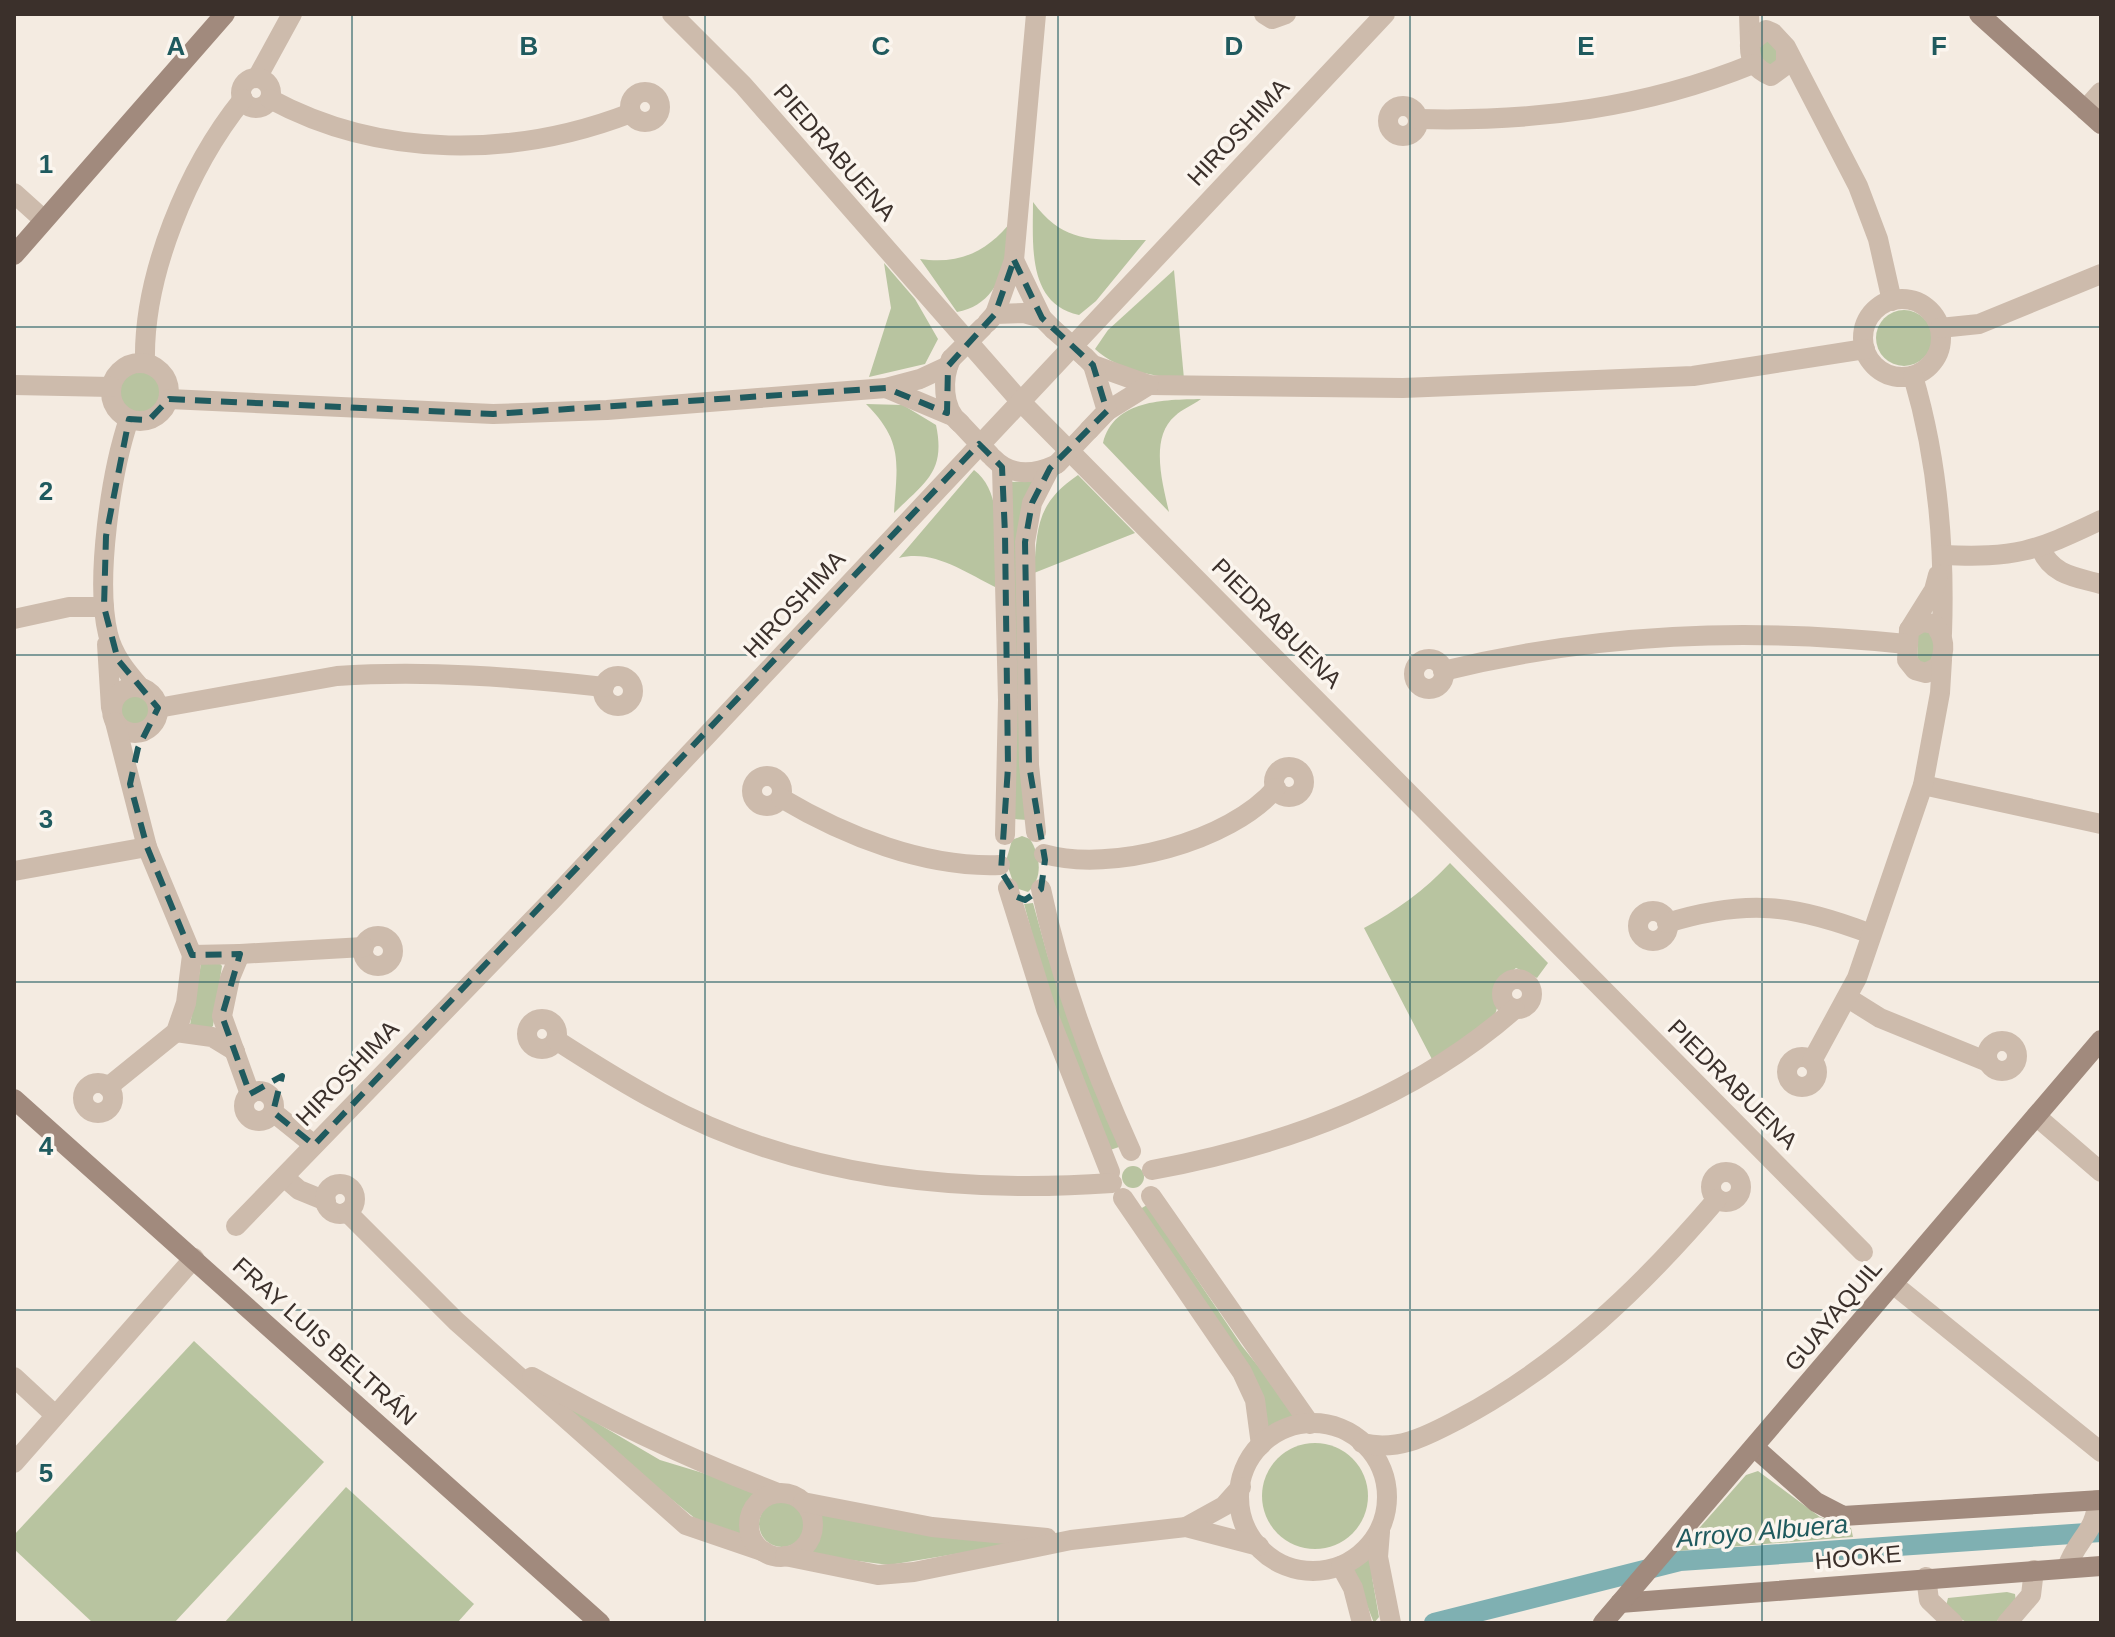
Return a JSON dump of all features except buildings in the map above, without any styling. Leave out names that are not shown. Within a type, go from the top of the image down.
[{"type":"street","points":[[14,255],[225,14]]},
{"type":"street","points":[[145,362],[144,322],[164,250],[199,167],[243,99],[244,84],[257,78],[277,34],[292,14]]},
{"type":"street","name":"PIEDRABUENA","points":[[672,14],[743,85],[1020,401],[1863,1252]]},
{"type":"street","points":[[169,399],[493,414],[607,410],[886,388],[920,379],[950,362],[989,320],[1014,260],[1036,14]]},
{"type":"street","points":[[1264,14],[1272,19],[1286,14]]},
{"type":"street","name":"HIROSHIMA","points":[[236,1226],[554,898],[1385,14]]},
{"type":"street","points":[[1749,14],[1750,43],[1762,70]]},
{"type":"street","points":[[1759,14],[1780,40],[1858,186],[1878,239],[1892,301]]},
{"type":"street","points":[[1979,14],[2101,124]]},
{"type":"street","points":[[1418,119],[1535,117],[1616,106],[1786,65],[1780,40],[1766,30],[1750,43]]},
{"type":"street","points":[[1762,70],[1804,82]]},
{"type":"street","points":[[257,78],[269,85],[270,99]]},
{"type":"street","points":[[2085,110],[2101,92]]},
{"type":"street","points":[[243,99],[249,106],[258,108],[270,99]]},
{"type":"street","points":[[270,99],[322,125],[350,133],[455,145],[499,145],[552,138],[586,131],[631,113]]},
{"type":"street","points":[[14,193],[44,220]]},
{"type":"street","points":[[1014,260],[1048,324]]},
{"type":"street","points":[[1940,328],[1979,324],[2101,274]]},
{"type":"street","points":[[1892,301],[1916,302],[1935,317],[1940,328],[1939,352],[1924,371],[1913,376],[1889,375],[1870,360],[1865,349],[1866,325],[1872,314],[1892,301]]},
{"type":"street","points":[[989,320],[1024,313],[1048,324],[1089,361],[1149,385],[1403,388],[1693,376],[1865,349]]},
{"type":"street","points":[[1089,361],[1107,411]]},
{"type":"street","points":[[145,362],[162,372],[170,389],[169,399],[158,415],[149,420],[129,419],[115,406],[111,387],[114,378],[127,365],[145,362]]},
{"type":"street","points":[[950,362],[946,401],[955,419]]},
{"type":"street","points":[[1812,1061],[1848,998],[1923,785],[1935,720],[1942,660],[1942,555],[1932,459],[1913,376]]},
{"type":"street","points":[[14,385],[111,387]]},
{"type":"street","points":[[1149,385],[1107,411],[1053,466],[1032,503],[1025,542],[1029,765],[1036,832],[1044,854],[1046,875],[1041,889],[1054,948],[1080,1028],[1131,1151],[1152,1170]]},
{"type":"street","points":[[886,388],[923,401],[955,419],[996,461],[1030,473],[1053,466]]},
{"type":"street","points":[[108,1087],[176,1032],[186,1003],[192,955],[147,847],[113,715],[104,607],[106,536],[121,441],[129,419]]},
{"type":"street","points":[[996,461],[1008,700],[1005,835],[1000,865],[1046,1009],[1115,1184],[1242,1372],[1255,1400],[1261,1445]]},
{"type":"street","points":[[1942,555],[1991,557],[2041,549],[2101,520]]},
{"type":"street","points":[[2041,549],[2048,565],[2056,571],[2101,584]]},
{"type":"street","points":[[1935,720],[1927,686],[1907,660],[1907,637],[1934,590],[1942,555]]},
{"type":"street","points":[[14,619],[69,607],[104,607]]},
{"type":"street","points":[[1443,671],[1587,642],[1734,632],[1907,637],[1922,622],[1934,624],[1942,634]]},
{"type":"street","points":[[108,636],[118,660],[140,687],[153,694],[158,708],[156,721],[146,730],[138,748],[130,784]]},
{"type":"street","points":[[1915,670],[1926,673],[1938,667],[1942,660]]},
{"type":"street","points":[[158,708],[337,676],[367,674],[425,672],[604,687]]},
{"type":"street","points":[[113,715],[117,693],[140,687]]},
{"type":"street","points":[[113,715],[133,733],[146,730]]},
{"type":"street","points":[[1923,785],[2101,824]]},
{"type":"street","points":[[1044,854],[1071,859],[1109,860],[1182,843],[1245,816],[1276,788]]},
{"type":"street","points":[[781,798],[827,823],[900,850],[952,863],[1000,865]]},
{"type":"street","points":[[1005,835],[1013,828],[1025,825],[1036,832]]},
{"type":"street","points":[[14,871],[147,847]]},
{"type":"street","points":[[1008,888],[1025,900],[1041,889]]},
{"type":"street","points":[[1667,923],[1718,910],[1794,909],[1871,934]]},
{"type":"street","points":[[192,955],[364,947]]},
{"type":"street","points":[[240,954],[230,978],[222,1016],[250,1094],[244,1107],[248,1116],[261,1121],[273,1112],[314,1145]]},
{"type":"street","points":[[1848,998],[1880,1018],[1988,1062]]},
{"type":"street","points":[[1152,1170],[1248,1150],[1306,1131],[1376,1102],[1457,1056],[1515,1009]]},
{"type":"street","points":[[176,1032],[212,1037],[235,1051]]},
{"type":"street","points":[[556,1040],[662,1104],[731,1134],[813,1161],[914,1181],[1024,1188],[1115,1184],[1142,1202],[1151,1196]]},
{"type":"street","name":"GUAYAQUIL","points":[[1613,1616],[1641,1579],[2101,1040]]},
{"type":"street","name":"FRAY LUIS BELTRÁN","points":[[14,1099],[600,1623]]},
{"type":"street","points":[[2036,1116],[2101,1172]]},
{"type":"street","points":[[1115,1184],[1121,1154],[1131,1151]]},
{"type":"street","points":[[1152,1170],[1151,1196],[1204,1277],[1310,1424]]},
{"type":"street","points":[[284,1177],[299,1190],[326,1201],[333,1212],[347,1212],[456,1321],[686,1525],[775,1554],[891,1575],[1071,1540],[1186,1527],[1259,1546]]},
{"type":"street","points":[[1362,1443],[1376,1446],[1408,1444],[1497,1399],[1576,1343],[1676,1247],[1717,1199]]},
{"type":"street","points":[[14,1463],[194,1258]]},
{"type":"street","points":[[1893,1284],[2101,1452]]},
{"type":"street","points":[[501,1359],[614,1424],[680,1455],[803,1502],[809,1510],[812,1530],[803,1548],[775,1554],[752,1537],[751,1515],[763,1498],[778,1493]]},
{"type":"street","points":[[14,1377],[55,1415]]},
{"type":"street","points":[[1380,1530],[1370,1545],[1341,1566],[1317,1572],[1292,1569],[1270,1558],[1241,1518],[1238,1503],[1244,1471],[1261,1445],[1277,1432],[1310,1424],[1341,1429],[1362,1443],[1376,1459],[1385,1481],[1387,1507],[1380,1530],[1378,1557],[1389,1615]]},
{"type":"street","points":[[1385,1481],[1408,1444]]},
{"type":"street","name":"HOOKE","points":[[1754,1447],[1816,1502],[1843,1516],[2099,1500]]},
{"type":"street","points":[[1186,1527],[1224,1506],[1241,1487]]},
{"type":"street","points":[[2070,1560],[2095,1524],[2099,1500]]},
{"type":"street","points":[[803,1502],[932,1527],[1071,1540]]},
{"type":"street","name":"HOOKE","points":[[1613,1616],[1926,1577],[2034,1570],[2070,1560],[2101,1566]]},
{"type":"street","points":[[1341,1566],[1353,1588],[1361,1619]]},
{"type":"street","points":[[2007,1623],[2031,1595],[2034,1570]]},
{"type":"street","points":[[1926,1577],[1929,1600],[1953,1623]]},
{"type":"highlighted area","points":[[1014,260],[1042,318],[1093,365],[1107,411],[1050,468],[1032,503],[1025,542],[1029,765],[1045,860],[1041,889],[1025,900],[1017,897],[1001,871],[1008,767],[1002,467],[979,444],[314,1145],[273,1112],[282,1076],[250,1094],[222,1016],[240,954],[192,955],[147,847],[130,784],[138,748],[158,708],[118,660],[104,607],[106,536],[129,419],[149,420],[169,399],[493,414],[886,388],[947,413],[948,366],[995,314]]},
{"type":"green space","points":[[1772,36],[1783,57],[1769,70],[1754,47]]},
{"type":"green space","points":[[1033,202],[1045,216],[1070,233],[1097,239],[1146,240],[1096,301],[1079,315],[1062,309],[1050,299],[1042,286],[1034,254]]},
{"type":"green space","points":[[1013,219],[1005,263],[993,289],[972,307],[957,312],[920,259],[948,260],[972,253],[994,240]]},
{"type":"green space","points":[[884,263],[915,299],[938,339],[925,364],[869,377],[891,308]]},
{"type":"green space","points":[[1174,270],[1184,379],[1126,367],[1095,349],[1108,330]]},
{"type":"green space","points":[[1904,310],[1924,318],[1932,338],[1924,358],[1904,366],[1884,358],[1876,338],[1884,318]]},
{"type":"green space","points":[[142,370],[157,377],[164,392],[157,407],[142,414],[127,407],[120,392],[127,377]]},
{"type":"green space","points":[[1201,399],[1175,416],[1162,436],[1160,462],[1169,512],[1103,443],[1109,429],[1129,410],[1157,402]]},
{"type":"green space","points":[[866,404],[903,405],[936,425],[938,454],[935,465],[924,484],[894,513],[896,467],[892,442],[887,430]]},
{"type":"green space","points":[[974,470],[984,480],[995,508],[995,587],[936,559],[899,558]]},
{"type":"green space","points":[[1078,475],[1135,533],[1034,573],[1036,542],[1042,517],[1054,496]]},
{"type":"green space","points":[[1034,481],[1028,820],[1014,819],[1009,482]]},
{"type":"green space","points":[[1918,630],[1935,634],[1937,660],[1917,665]]},
{"type":"green space","points":[[135,693],[146,698],[151,709],[146,720],[135,725],[124,720],[119,709],[124,698]]},
{"type":"green space","points":[[1022,836],[1030,839],[1039,866],[1036,880],[1028,892],[1015,888],[1006,861],[1012,840]]},
{"type":"green space","points":[[1450,863],[1548,963],[1537,978],[1516,968],[1495,985],[1497,1008],[1494,1018],[1435,1065],[1364,928],[1410,899]]},
{"type":"green space","points":[[1033,903],[1048,957],[1119,1147],[1110,1150],[1042,967],[1024,904]]},
{"type":"green space","points":[[218,961],[222,966],[213,1026],[208,1030],[190,1025],[201,964]]},
{"type":"green space","points":[[1133,1166],[1141,1169],[1144,1177],[1141,1185],[1133,1188],[1125,1185],[1122,1177],[1125,1169]]},
{"type":"green space","points":[[1147,1205],[1242,1346],[1302,1421],[1284,1424],[1268,1434],[1140,1209]]},
{"type":"green space","points":[[194,1341],[324,1462],[174,1623],[93,1623],[14,1549],[14,1535]]},
{"type":"green space","points":[[556,1399],[660,1460],[762,1491],[747,1513],[747,1539],[702,1524],[612,1451]]},
{"type":"green space","points":[[1315,1443],[1335,1447],[1352,1459],[1364,1476],[1368,1496],[1364,1516],[1352,1533],[1335,1545],[1315,1549],[1295,1545],[1278,1533],[1266,1516],[1262,1496],[1266,1476],[1278,1459],[1295,1447]]},
{"type":"green space","points":[[1758,1471],[1820,1517],[1851,1528],[1853,1537],[1679,1551],[1746,1475]]},
{"type":"green space","points":[[346,1487],[474,1604],[457,1623],[224,1623]]},
{"type":"green space","points":[[782,1501],[798,1508],[805,1524],[798,1540],[782,1547],[766,1540],[759,1524],[766,1508]]},
{"type":"green space","points":[[817,1511],[1027,1542],[889,1565],[804,1554],[813,1551],[819,1531]]},
{"type":"green space","points":[[1375,1553],[1372,1577],[1379,1617],[1374,1623],[1353,1570]]},
{"type":"green space","points":[[2007,1592],[2015,1594],[2016,1602],[1995,1623],[1968,1623],[1945,1610],[1948,1598]]},
{"type":"waterway","name":"Arroyo Albuera","points":[[1434,1623],[1680,1561],[2101,1532]]}]
